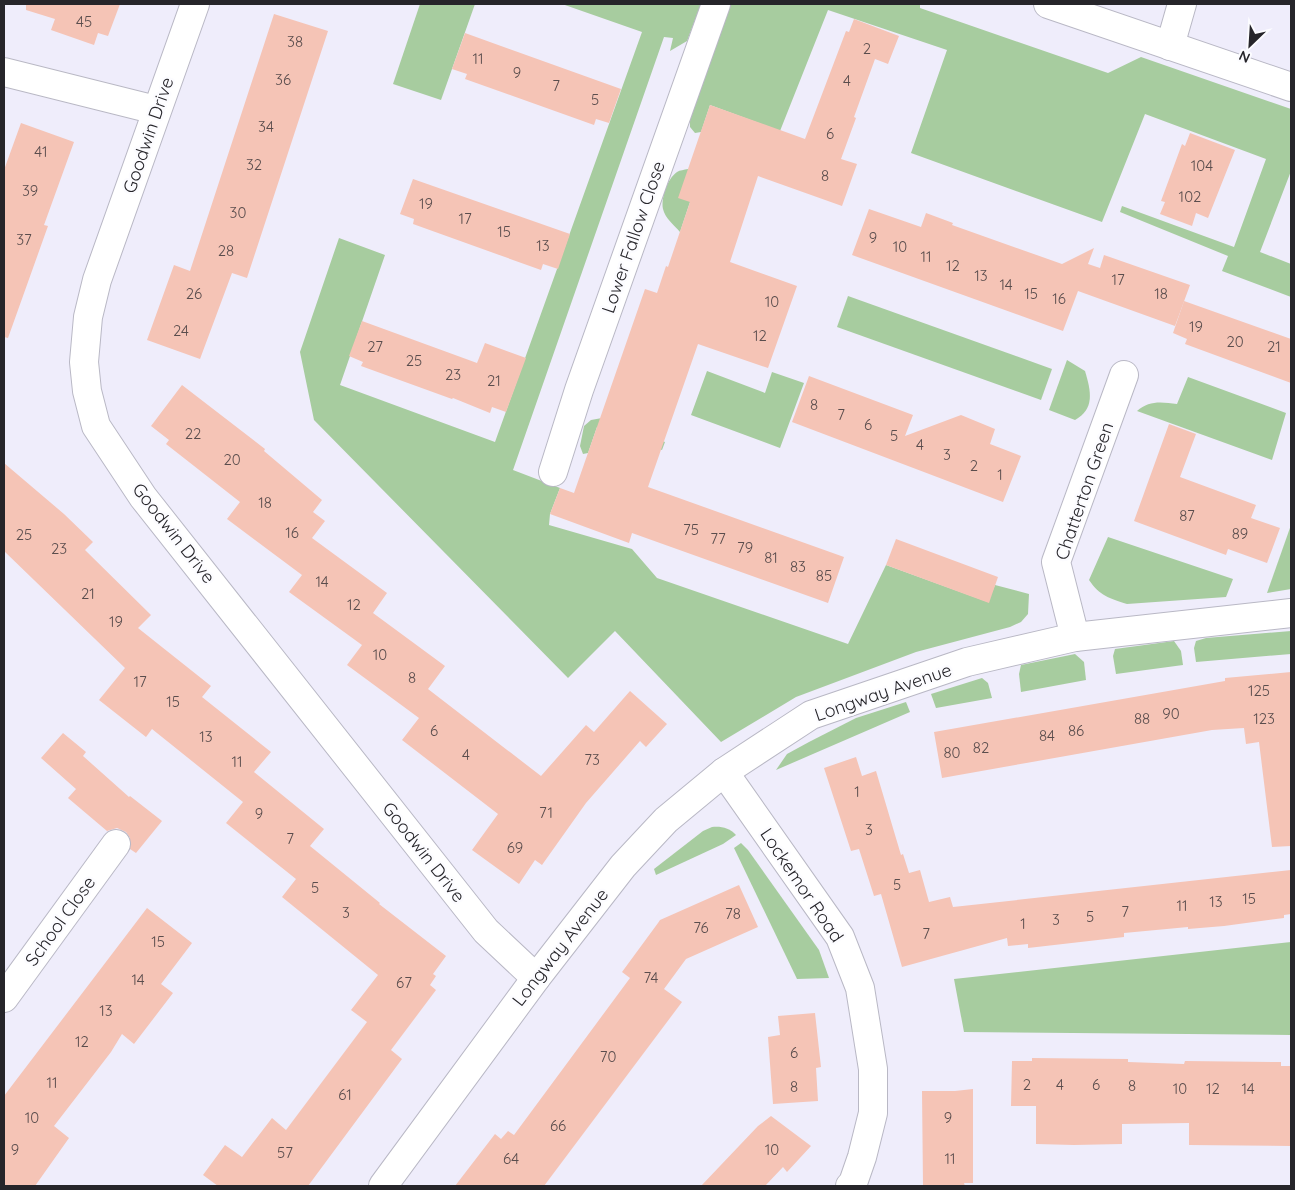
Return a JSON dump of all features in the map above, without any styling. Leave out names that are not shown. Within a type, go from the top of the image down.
[{"type":"street","name":"Goodwin Drive","points":[[194,4],[97,280],[88,317],[84,362],[87,391],[96,426],[143,497],[486,931],[536,978]]},
{"type":"street","name":"Lower Fallow Close","points":[[553,472],[579,390],[716,4]]},
{"type":"street","points":[[1048,4],[1291,87]]},
{"type":"street","points":[[1170,46],[1182,4]]},
{"type":"street","points":[[4,72],[156,110]]},
{"type":"street","name":"Chatterton Green","points":[[1075,637],[1056,562],[1124,375]]},
{"type":"street","name":"Longway Avenue","points":[[383,1186],[536,978],[623,866],[666,820],[724,772],[811,715],[967,662],[1075,637],[1291,614]]},
{"type":"street","name":"Lockemor Road","points":[[724,772],[840,937],[860,988],[872,1069],[873,1113],[862,1157],[852,1185]]},
{"type":"street","name":"School Close","points":[[4,998],[116,844]]},
{"type":"green space","points":[[420,4],[475,4],[441,100],[393,84]]},
{"type":"green space","points":[[562,4],[701,4],[687,41],[670,51],[673,38],[664,37],[513,470],[560,488],[550,514],[549,525],[632,549],[657,578],[848,644],[886,565],[988,602],[995,585],[1029,594],[1028,614],[1021,622],[1010,627],[916,652],[796,697],[721,742],[615,631],[568,678],[314,420],[300,352],[339,238],[385,255],[340,385],[495,442],[642,32]]},
{"type":"green space","points":[[731,4],[920,4],[920,8],[1108,73],[1141,57],[1291,109],[1291,171],[1260,252],[1291,264],[1291,297],[1222,271],[1228,256],[1120,212],[1122,206],[1234,247],[1266,159],[1145,114],[1102,222],[911,153],[947,50],[828,10],[780,131],[710,105],[701,132],[695,133],[690,127],[690,117]]},
{"type":"green space","points":[[688,169],[690,202],[680,232],[666,215],[663,209],[663,200],[673,175],[678,171]]},
{"type":"green space","points":[[848,296],[1052,369],[1041,400],[837,327]]},
{"type":"green space","points":[[1067,360],[1085,371],[1090,392],[1089,405],[1086,411],[1075,420],[1049,410]]},
{"type":"green space","points":[[707,371],[765,393],[772,372],[804,383],[780,448],[691,415]]},
{"type":"green space","points":[[1188,377],[1286,413],[1272,460],[1137,411],[1151,403],[1177,404]]},
{"type":"green space","points":[[602,418],[665,442],[662,450],[597,427],[588,453],[583,454],[580,446],[584,426],[591,420]]},
{"type":"green space","points":[[1291,525],[1291,589],[1267,593]]},
{"type":"green space","points":[[1108,537],[1233,579],[1226,597],[1127,604],[1105,596],[1089,580]]},
{"type":"green space","points":[[1291,631],[1291,654],[1196,662],[1194,648],[1196,641],[1206,638]]},
{"type":"green space","points":[[1174,641],[1181,651],[1183,665],[1116,674],[1113,656],[1115,649]]},
{"type":"green space","points":[[1075,654],[1084,662],[1086,680],[1021,692],[1019,674],[1021,665]]},
{"type":"green space","points":[[982,678],[988,683],[992,698],[936,708],[931,694]]},
{"type":"green space","points":[[906,702],[910,712],[776,770],[787,754],[809,742],[856,718]]},
{"type":"green space","points":[[712,827],[725,828],[736,835],[723,844],[656,875],[654,869],[703,831]]},
{"type":"green space","points":[[741,843],[748,850],[819,950],[829,978],[797,979],[734,848]]},
{"type":"green space","points":[[1291,942],[1291,1035],[964,1032],[954,979]]},
{"type":"building","points":[[26,4],[120,4],[108,36],[98,33],[94,45],[51,30],[55,19],[26,10]]},
{"type":"building","points":[[274,14],[328,31],[247,278],[232,273],[200,359],[147,340],[174,265],[190,271]]},
{"type":"building","points":[[854,19],[899,36],[888,64],[875,59],[854,117],[856,118],[841,159],[857,164],[842,206],[758,176],[730,262],[797,286],[768,368],[698,344],[648,487],[844,557],[828,603],[632,533],[629,543],[550,514],[560,488],[574,493],[645,289],[657,293],[666,266],[668,267],[690,202],[678,198],[710,105],[805,139],[846,31],[849,32]]},
{"type":"building","points":[[465,33],[621,89],[609,123],[596,119],[594,125],[465,79],[467,74],[452,69]]},
{"type":"building","points":[[21,123],[74,142],[44,225],[48,226],[8,338],[4,337],[4,170]]},
{"type":"building","points":[[1190,133],[1235,150],[1208,218],[1196,213],[1192,226],[1160,214],[1165,202],[1161,201],[1182,144],[1185,146]]},
{"type":"building","points":[[413,179],[570,234],[558,269],[543,264],[541,270],[413,224],[414,219],[400,214]]},
{"type":"building","points":[[869,209],[921,227],[926,213],[953,223],[952,225],[1062,264],[1094,248],[1088,264],[1100,268],[1104,255],[1190,285],[1175,326],[1078,291],[1063,331],[852,255]]},
{"type":"building","points":[[1184,301],[1291,339],[1291,383],[1185,344],[1187,339],[1173,333]]},
{"type":"building","points":[[362,321],[477,363],[485,343],[526,358],[506,412],[492,407],[490,413],[361,366],[363,362],[349,356]]},
{"type":"building","points":[[809,376],[913,415],[905,436],[961,415],[995,429],[990,444],[1021,456],[1003,502],[792,422]]},
{"type":"building","points":[[182,385],[265,449],[264,451],[322,500],[313,512],[325,521],[312,538],[387,593],[373,613],[445,666],[428,689],[541,776],[586,725],[594,732],[630,691],[667,724],[646,747],[640,741],[586,803],[542,865],[535,860],[519,884],[472,850],[498,814],[402,740],[419,718],[347,665],[362,645],[289,592],[302,575],[227,519],[240,502],[166,444],[169,440],[151,426]]},
{"type":"building","points":[[1169,424],[1196,434],[1180,477],[1256,505],[1251,518],[1280,528],[1267,563],[1228,549],[1226,555],[1134,521]]},
{"type":"building","points":[[4,463],[64,514],[93,542],[85,550],[151,615],[138,628],[211,686],[202,697],[271,752],[254,772],[324,829],[310,846],[379,904],[446,956],[433,974],[436,976],[430,985],[436,990],[391,1050],[402,1059],[308,1186],[218,1186],[203,1175],[225,1145],[242,1157],[272,1118],[286,1130],[367,1022],[351,1010],[378,975],[282,897],[296,879],[226,823],[243,802],[152,729],[146,737],[99,700],[125,668],[4,551]]},
{"type":"building","points":[[896,539],[998,577],[989,603],[886,565]]},
{"type":"building","points":[[1291,672],[1291,846],[1272,847],[1259,742],[1246,744],[1244,728],[1212,730],[942,778],[934,732],[1225,681],[1225,678]]},
{"type":"building","points":[[63,733],[86,752],[83,756],[129,797],[162,821],[136,853],[130,849],[130,838],[126,832],[117,828],[107,831],[68,798],[76,789],[41,758]]},
{"type":"building","points":[[856,757],[862,776],[876,771],[901,855],[903,854],[909,873],[920,870],[929,902],[950,897],[953,907],[1291,870],[1291,914],[1284,915],[1284,918],[1224,926],[1188,929],[1188,927],[1124,933],[1124,937],[1028,948],[1028,944],[1008,946],[1007,938],[902,967],[881,894],[874,896],[859,849],[851,851],[824,768]]},
{"type":"building","points":[[739,885],[758,927],[686,959],[664,989],[682,1002],[544,1186],[455,1186],[495,1134],[501,1139],[508,1131],[514,1135],[630,978],[622,972],[660,920]]},
{"type":"building","points":[[147,908],[192,943],[161,984],[173,993],[134,1044],[122,1034],[111,1052],[54,1126],[69,1138],[35,1186],[4,1186],[4,1096]]},
{"type":"building","points":[[815,1013],[821,1067],[816,1068],[818,1101],[773,1104],[768,1037],[780,1035],[778,1016]]},
{"type":"building","points":[[1032,1058],[1128,1059],[1128,1062],[1184,1064],[1185,1061],[1281,1062],[1281,1066],[1291,1066],[1291,1146],[1189,1145],[1189,1123],[1122,1124],[1122,1144],[1036,1144],[1036,1106],[1011,1106],[1012,1061],[1032,1061]]},
{"type":"building","points":[[973,1089],[973,1183],[964,1183],[965,1186],[923,1186],[922,1091]]},
{"type":"building","points":[[771,1116],[811,1146],[787,1172],[783,1167],[765,1186],[701,1186],[758,1126]]}]
